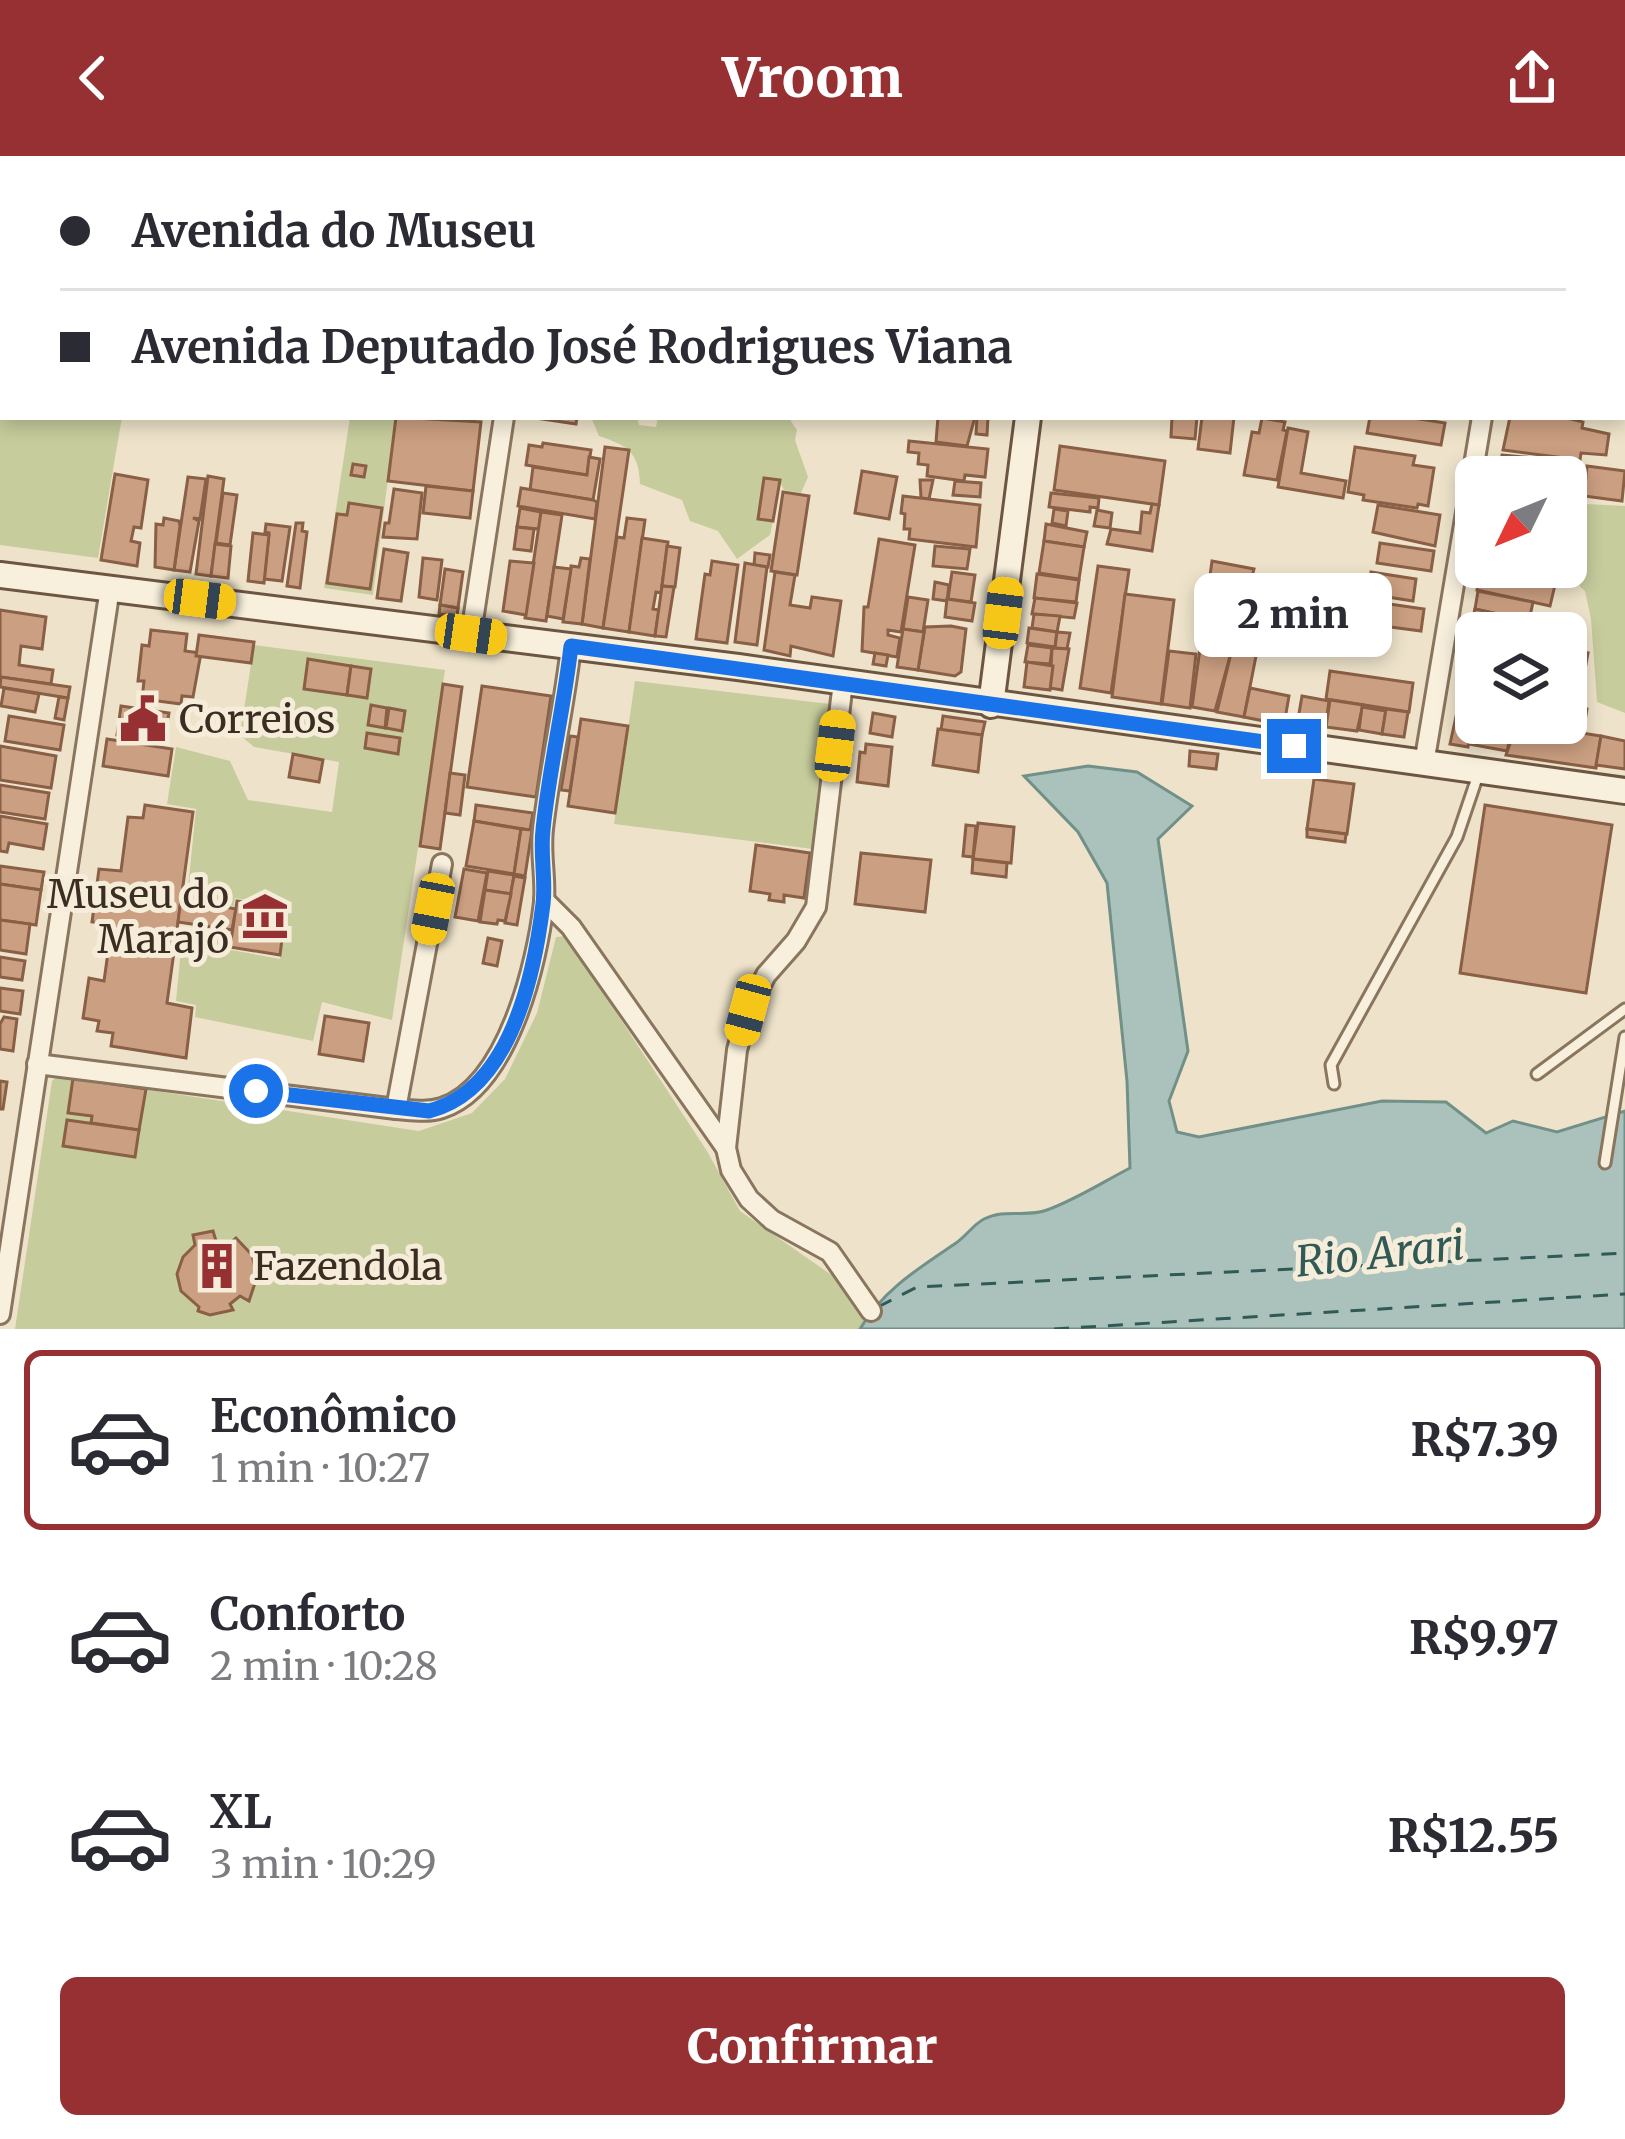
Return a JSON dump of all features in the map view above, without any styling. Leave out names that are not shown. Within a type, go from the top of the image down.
[{"type":"street","points":[[471,634],[504,420]]},
{"type":"street","points":[[991,705],[1028,420]]},
{"type":"street","points":[[1424,764],[1481,420]]},
{"type":"street","points":[[0,575],[843,682],[1625,791]]},
{"type":"street","points":[[0,1314],[110,588]]},
{"type":"street","points":[[37,1064],[396,1109],[447,1107],[472,1091],[490,1069],[515,1022],[533,960],[544,900],[542,833],[571,646]]},
{"type":"street","points":[[843,682],[817,907],[766,975],[748,1010],[737,1050],[726,1148],[731,1170],[748,1199],[772,1220],[830,1252],[871,1311]]},
{"type":"street","points":[[396,1109],[442,864]]},
{"type":"street","points":[[544,900],[571,927],[726,1148]]},
{"type":"lane","points":[[1334,1084],[1331,1065],[1456,837],[1479,772]]},
{"type":"lane","points":[[1537,1074],[1625,1009]]},
{"type":"lane","points":[[1606,1163],[1625,1037]]},
{"type":"green space","points":[[0,420],[121,420],[98,558],[0,545]]},
{"type":"green space","points":[[350,420],[396,420],[373,595],[324,588]]},
{"type":"green space","points":[[592,420],[638,420],[639,425],[656,427],[657,420],[790,420],[797,430],[795,440],[808,477],[801,493],[784,490],[779,480],[765,478],[758,518],[773,521],[770,535],[737,559],[718,531],[690,521],[682,500],[640,484],[634,457],[599,436]]},
{"type":"green space","points":[[1587,504],[1625,506],[1625,713],[1597,702],[1585,591]]},
{"type":"green space","points":[[254,645],[445,670],[392,1020],[322,1002],[313,1041],[195,1017],[196,1005],[176,1001],[183,928],[229,933],[226,949],[280,959],[289,908],[235,898],[234,906],[187,898],[196,809],[167,804],[176,747],[230,761],[248,800],[332,812],[339,762],[254,747],[240,735]]},
{"type":"green space","points":[[635,681],[830,704],[813,849],[614,824]]},
{"type":"green space","points":[[566,936],[707,1151],[740,1211],[833,1276],[871,1311],[860,1329],[15,1329],[52,1081],[58,1076],[419,1131],[472,1113],[505,1079],[537,1013],[556,937]]},
{"type":"water","name":"Rio Arari","points":[[1088,766],[1137,772],[1192,806],[1158,839],[1188,1051],[1169,1101],[1177,1132],[1199,1137],[1382,1101],[1446,1102],[1486,1133],[1513,1121],[1557,1132],[1625,1111],[1625,1329],[860,1329],[891,1291],[980,1221],[1000,1214],[1047,1210],[1130,1168],[1127,1081],[1107,883],[1078,832],[1024,776]]},
{"type":"building","points":[[396,420],[481,422],[473,491],[388,481]]},
{"type":"building","points":[[938,420],[974,420],[967,446],[936,442]]},
{"type":"building","points":[[977,420],[988,420],[987,435],[976,434]]},
{"type":"building","points":[[1172,420],[1197,420],[1195,439],[1171,437]]},
{"type":"building","points":[[1202,420],[1234,420],[1230,453],[1198,449]]},
{"type":"building","points":[[1262,420],[1285,422],[1277,480],[1244,475],[1252,432],[1259,433]]},
{"type":"building","points":[[1369,420],[1445,423],[1441,445],[1367,433]]},
{"type":"building","points":[[1509,420],[1575,420],[1583,422],[1582,428],[1609,434],[1606,455],[1549,456],[1503,450]]},
{"type":"building","points":[[1288,428],[1308,432],[1301,473],[1346,481],[1343,498],[1278,487]]},
{"type":"building","points":[[909,441],[988,449],[985,477],[965,475],[964,481],[927,476],[928,465],[918,464],[919,453],[908,452]]},
{"type":"building","points":[[543,443],[591,450],[587,475],[526,465],[529,445],[542,447]]},
{"type":"building","points":[[1060,446],[1165,461],[1159,505],[1054,490]]},
{"type":"building","points":[[605,447],[629,450],[603,628],[582,624]]},
{"type":"building","points":[[1355,447],[1415,456],[1413,465],[1434,468],[1428,506],[1363,500],[1364,495],[1348,492]]},
{"type":"building","points":[[589,457],[600,459],[593,500],[530,490],[533,467],[587,475]]},
{"type":"building","points":[[353,464],[366,466],[364,477],[351,475]]},
{"type":"building","points":[[1587,466],[1625,471],[1622,501],[1587,496]]},
{"type":"building","points":[[862,471],[897,477],[889,519],[855,513]]},
{"type":"building","points":[[115,474],[148,480],[141,528],[134,527],[131,541],[140,543],[137,566],[101,560]]},
{"type":"building","points":[[208,476],[224,479],[211,576],[196,574]]},
{"type":"building","points":[[188,477],[206,479],[200,519],[193,518],[199,521],[190,572],[174,570]]},
{"type":"building","points":[[764,478],[780,480],[773,521],[758,519]]},
{"type":"building","points":[[920,480],[933,480],[929,499],[921,498]]},
{"type":"building","points":[[955,481],[981,483],[980,497],[953,495]]},
{"type":"building","points":[[426,486],[473,491],[470,518],[423,513]]},
{"type":"building","points":[[521,488],[593,500],[597,502],[595,519],[518,506]]},
{"type":"building","points":[[394,489],[422,493],[417,539],[383,537]]},
{"type":"building","points":[[783,492],[809,496],[797,575],[771,571]]},
{"type":"building","points":[[223,493],[237,495],[230,545],[216,543]]},
{"type":"building","points":[[1051,493],[1099,498],[1098,508],[1090,507],[1090,512],[1049,507]]},
{"type":"building","points":[[903,496],[980,505],[976,547],[909,539],[910,529],[904,529],[905,514],[901,513]]},
{"type":"building","points":[[349,503],[382,508],[370,589],[327,583],[337,514],[347,515]]},
{"type":"building","points":[[1152,504],[1159,505],[1152,551],[1107,544],[1111,529],[1140,533],[1142,512],[1150,513]]},
{"type":"building","points":[[1378,505],[1440,515],[1435,546],[1373,532]]},
{"type":"building","points":[[520,508],[541,512],[539,529],[517,527]]},
{"type":"building","points":[[1054,509],[1068,511],[1066,526],[1052,523]]},
{"type":"building","points":[[1097,510],[1112,513],[1110,528],[1094,526]]},
{"type":"building","points":[[541,512],[562,515],[546,621],[525,618]]},
{"type":"building","points":[[164,518],[179,521],[180,526],[174,570],[155,567],[156,524],[163,525]]},
{"type":"building","points":[[627,518],[645,520],[629,632],[603,628],[617,537],[624,538]]},
{"type":"building","points":[[296,523],[303,523],[302,531],[307,532],[300,588],[287,586]]},
{"type":"building","points":[[266,524],[290,527],[282,581],[264,579]]},
{"type":"building","points":[[1046,524],[1087,532],[1084,547],[1044,541]]},
{"type":"building","points":[[517,527],[534,529],[531,551],[514,549]]},
{"type":"building","points":[[253,533],[269,535],[264,583],[248,581]]},
{"type":"building","points":[[642,538],[668,542],[661,593],[656,592],[653,609],[659,610],[655,636],[629,632]]},
{"type":"building","points":[[879,539],[915,545],[901,632],[888,630],[888,635],[900,638],[897,657],[862,651],[864,607],[868,607]]},
{"type":"building","points":[[1044,541],[1084,547],[1079,579],[1039,573]]},
{"type":"building","points":[[1380,543],[1434,551],[1431,571],[1377,563]]},
{"type":"building","points":[[215,544],[231,546],[228,578],[211,576]]},
{"type":"building","points":[[667,546],[680,548],[675,587],[662,586]]},
{"type":"building","points":[[935,546],[970,549],[967,569],[933,566]]},
{"type":"building","points":[[384,549],[408,553],[401,601],[377,598]]},
{"type":"building","points":[[755,553],[770,555],[768,567],[754,565]]},
{"type":"building","points":[[423,558],[442,560],[437,600],[419,597]]},
{"type":"building","points":[[581,558],[590,559],[582,624],[563,622],[571,566],[579,567]]},
{"type":"building","points":[[510,561],[534,563],[526,615],[503,611]]},
{"type":"building","points":[[712,561],[738,565],[727,643],[696,639],[705,574],[710,575]]},
{"type":"building","points":[[1212,561],[1254,569],[1215,711],[1192,707]]},
{"type":"building","points":[[745,563],[767,567],[757,645],[735,642]]},
{"type":"building","points":[[1098,566],[1129,570],[1111,693],[1080,688]]},
{"type":"building","points":[[554,567],[571,569],[563,619],[547,616]]},
{"type":"building","points":[[445,569],[463,572],[458,608],[440,605]]},
{"type":"building","points":[[775,572],[795,575],[790,605],[810,608],[812,597],[841,601],[833,656],[791,646],[790,656],[764,650]]},
{"type":"building","points":[[952,572],[975,575],[971,602],[948,599]]},
{"type":"building","points":[[1371,572],[1416,579],[1413,601],[1368,594]]},
{"type":"building","points":[[1037,574],[1079,580],[1076,602],[1034,598]]},
{"type":"building","points":[[935,582],[949,585],[947,601],[933,599]]},
{"type":"building","points":[[662,586],[674,587],[666,637],[655,636]]},
{"type":"building","points":[[1477,588],[1554,588],[1550,606]]},
{"type":"building","points":[[1478,591],[1533,602],[1531,612],[1475,609]]},
{"type":"building","points":[[1125,594],[1174,600],[1161,704],[1112,697]]},
{"type":"building","points":[[908,597],[928,600],[923,632],[903,629]]},
{"type":"building","points":[[1035,598],[1077,603],[1074,618],[1032,614]]},
{"type":"building","points":[[947,599],[975,603],[972,621],[945,617]]},
{"type":"building","points":[[1355,599],[1424,609],[1421,631],[1352,622]]},
{"type":"building","points":[[440,605],[458,608],[457,616],[439,614]]},
{"type":"building","points":[[0,610],[46,617],[42,649],[21,646],[19,665],[53,670],[51,684],[0,677]]},
{"type":"building","points":[[1034,614],[1060,616],[1057,632],[1032,628]]},
{"type":"building","points":[[925,627],[966,629],[961,672],[955,676],[918,670]]},
{"type":"building","points":[[1029,628],[1057,632],[1055,647],[1027,643]]},
{"type":"building","points":[[903,629],[924,632],[918,670],[897,667]]},
{"type":"building","points":[[151,630],[187,634],[185,651],[201,653],[193,697],[182,696],[181,704],[142,699],[144,681],[138,681],[142,645],[149,646]]},
{"type":"building","points":[[1057,632],[1070,633],[1067,649],[1055,648]]},
{"type":"building","points":[[199,635],[254,642],[251,663],[196,656]]},
{"type":"building","points":[[1028,645],[1052,648],[1050,664],[1025,662]]},
{"type":"building","points":[[1233,645],[1258,646],[1244,717],[1217,712]]},
{"type":"building","points":[[1052,648],[1069,649],[1062,690],[1050,688]]},
{"type":"building","points":[[1169,651],[1196,654],[1190,708],[1162,704]]},
{"type":"building","points":[[875,653],[888,655],[886,666],[873,664]]},
{"type":"building","points":[[308,659],[351,666],[347,695],[304,689]]},
{"type":"building","points":[[1027,662],[1053,666],[1050,690],[1024,687]]},
{"type":"building","points":[[351,666],[371,669],[367,698],[347,695]]},
{"type":"building","points":[[1330,671],[1413,683],[1409,712],[1326,699]]},
{"type":"building","points":[[1,677],[70,687],[68,698],[0,687]]},
{"type":"building","points":[[443,684],[462,687],[440,849],[420,846]]},
{"type":"building","points":[[482,686],[551,696],[536,797],[467,787]]},
{"type":"building","points":[[4,688],[39,694],[35,712],[1,706]]},
{"type":"building","points":[[1250,688],[1289,696],[1284,725],[1244,717]]},
{"type":"building","points":[[1302,696],[1329,701],[1325,729],[1297,725]]},
{"type":"building","points":[[59,697],[68,698],[64,720],[55,718]]},
{"type":"building","points":[[1330,700],[1363,705],[1357,731],[1326,727]]},
{"type":"building","points":[[371,705],[387,708],[385,728],[368,725]]},
{"type":"building","name":"Correios","points":[[121,706],[169,713],[164,742],[117,735]]},
{"type":"building","points":[[1362,707],[1386,711],[1382,734],[1359,730]]},
{"type":"building","points":[[389,708],[405,711],[402,731],[386,728]]},
{"type":"building","points":[[1386,709],[1408,712],[1404,737],[1382,734]]},
{"type":"building","points":[[873,713],[895,717],[892,737],[870,733]]},
{"type":"building","points":[[9,716],[64,725],[60,750],[5,741]]},
{"type":"building","points":[[943,716],[985,722],[982,735],[941,730]]},
{"type":"building","points":[[581,719],[628,726],[615,813],[568,806]]},
{"type":"building","points":[[938,729],[982,735],[978,772],[933,765]]},
{"type":"building","points":[[367,733],[400,738],[398,754],[365,748]]},
{"type":"building","points":[[1587,734],[1601,736],[1596,768],[1506,755],[1510,744],[1587,744]]},
{"type":"building","points":[[570,736],[578,737],[570,791],[561,790]]},
{"type":"building","points":[[1601,736],[1625,741],[1625,769],[1596,765]]},
{"type":"building","points":[[107,739],[172,749],[168,776],[103,766]]},
{"type":"building","points":[[866,744],[892,747],[888,786],[857,782],[860,752],[865,753]]},
{"type":"building","points":[[1469,744],[1509,744],[1507,751]]},
{"type":"building","points":[[0,746],[56,756],[51,788],[0,780]]},
{"type":"building","points":[[1190,751],[1218,754],[1216,769],[1189,766]]},
{"type":"building","points":[[293,754],[323,760],[319,782],[289,777]]},
{"type":"building","points":[[450,773],[465,775],[460,815],[445,813]]},
{"type":"building","points":[[1314,779],[1354,784],[1347,834],[1307,829]]},
{"type":"building","points":[[0,785],[49,793],[45,819],[0,812]]},
{"type":"building","points":[[145,805],[193,812],[167,1003],[192,1008],[186,1058],[111,1046],[113,1033],[97,1031],[99,1021],[83,1018],[89,978],[104,981],[112,924],[92,922],[99,869],[121,871],[128,817],[143,818]]},
{"type":"building","points":[[476,805],[533,813],[530,830],[474,821]]},
{"type":"building","points":[[1485,805],[1612,825],[1586,993],[1460,973]]},
{"type":"building","points":[[0,816],[47,824],[43,849],[9,843],[7,852],[0,851]]},
{"type":"building","points":[[474,821],[521,829],[514,874],[466,866]]},
{"type":"building","points":[[978,823],[1014,827],[1011,863],[973,859]]},
{"type":"building","points":[[966,825],[976,826],[973,857],[963,856]]},
{"type":"building","points":[[521,829],[532,830],[525,876],[514,874]]},
{"type":"building","points":[[1307,829],[1346,834],[1345,842],[1307,837]]},
{"type":"building","points":[[756,845],[810,853],[804,898],[784,895],[784,902],[750,891]]},
{"type":"building","points":[[861,853],[931,860],[925,912],[855,904]]},
{"type":"building","points":[[973,859],[1007,863],[1006,877],[972,873]]},
{"type":"building","points":[[0,866],[44,872],[41,890],[0,884]]},
{"type":"building","points":[[464,869],[487,873],[478,921],[455,917]]},
{"type":"building","points":[[488,871],[514,875],[511,894],[485,890]]},
{"type":"building","points":[[514,876],[525,878],[517,925],[505,923]]},
{"type":"building","points":[[0,884],[41,890],[36,925],[0,920]]},
{"type":"building","points":[[485,890],[511,894],[505,921],[480,922]]},
{"type":"building","points":[[181,899],[236,909],[232,930],[178,922]]},
{"type":"building","points":[[237,901],[286,909],[280,955],[230,947]]},
{"type":"building","points":[[0,920],[30,924],[26,954],[0,950]]},
{"type":"building","points":[[488,938],[502,941],[497,966],[483,963]]},
{"type":"building","points":[[0,957],[25,961],[22,980],[0,977]]},
{"type":"building","points":[[0,988],[23,991],[20,1014],[0,1011]]},
{"type":"building","points":[[325,1016],[369,1023],[363,1061],[319,1054]]},
{"type":"building","points":[[4,1017],[17,1019],[13,1051],[0,1049]]},
{"type":"building","points":[[73,1078],[146,1089],[139,1130],[91,1123],[92,1116],[68,1113]]},
{"type":"building","points":[[0,1081],[7,1082],[3,1109],[0,1109]]},
{"type":"building","points":[[67,1120],[139,1130],[135,1157],[63,1146]]},
{"type":"building","name":"Fazendola","points":[[213,1231],[216,1241],[228,1245],[236,1238],[252,1255],[257,1277],[249,1301],[240,1296],[230,1304],[233,1310],[210,1315],[198,1311],[181,1291],[177,1274],[183,1257],[195,1245],[193,1235]]},
{"type":"ferry route","points":[[878,1307],[917,1287],[1625,1253]]},
{"type":"ferry route","points":[[1054,1329],[1625,1294]]},
{"type":"place","name":"Correios","points":[[143,719]]},
{"type":"place","name":"Museu do Marajó","points":[[265,916]]},
{"type":"place","name":"Fazendola","points":[[217,1266]]},
{"type":"route","points":[[256,1091],[429,1111],[447,1107],[472,1091],[490,1069],[515,1022],[533,960],[544,900],[542,833],[571,646],[1294,746]]}]
